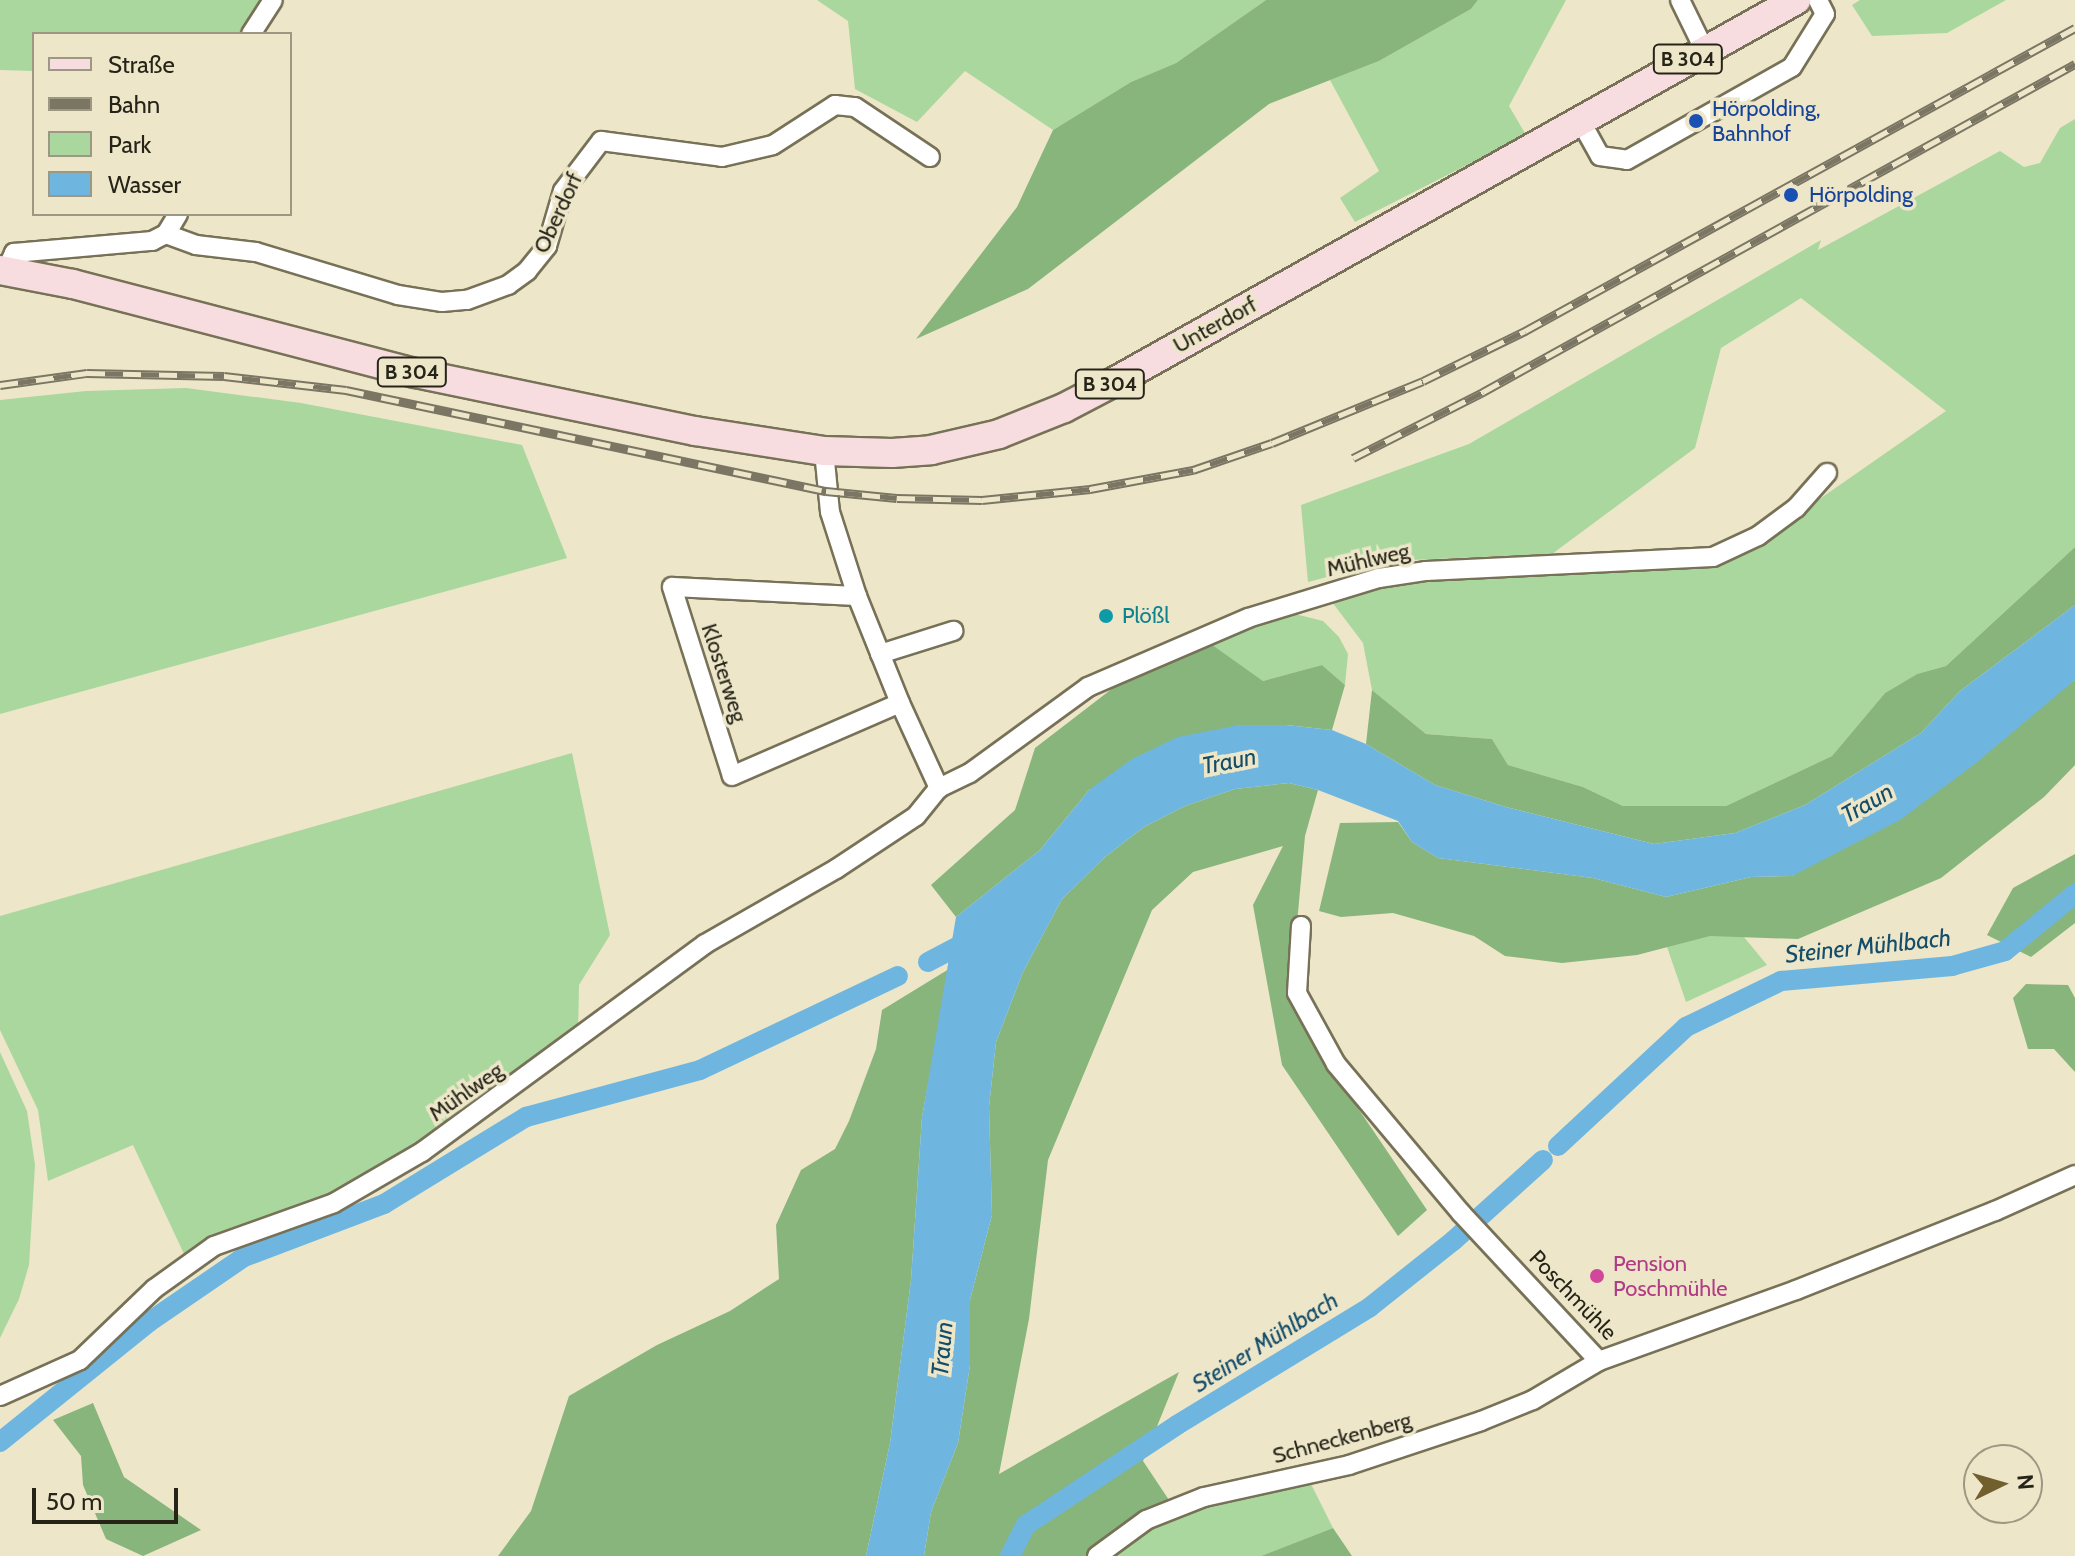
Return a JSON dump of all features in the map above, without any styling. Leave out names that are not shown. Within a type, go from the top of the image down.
[{"type":"main road","name":"Unterdorf","points":[[824,451],[892,453],[966,444],[1064,408],[1796,0]]},
{"type":"main road","name":"B 304","points":[[3,271],[73,284],[415,373],[695,431],[824,451]]},
{"type":"street","points":[[252,32],[273,0]]},
{"type":"street","points":[[1680,0],[1704,49]]},
{"type":"street","points":[[1580,120],[1600,156],[1627,160],[1792,67],[1825,14],[1818,0]]},
{"type":"street","name":"Oberdorf","points":[[166,234],[196,245],[256,252],[398,295],[442,302],[467,300],[508,285],[527,271],[547,246],[563,191],[601,141],[722,157],[773,145],[835,105],[855,107],[930,157]]},
{"type":"street","points":[[3,271],[14,253],[142,242],[166,234],[177,216]]},
{"type":"street","points":[[824,451],[830,512],[857,596],[900,703],[939,788]]},
{"type":"street","name":"Mühlweg","points":[[0,1396],[80,1360],[154,1289],[214,1246],[334,1203],[422,1152],[705,944],[836,869],[916,816],[939,788],[970,773],[1088,687],[1248,618],[1379,578],[1426,571],[1713,557],[1758,536],[1796,508],[1827,473]]},
{"type":"street","name":"Klosterweg","points":[[857,596],[672,587],[732,776],[900,703]]},
{"type":"street","points":[[880,654],[953,631]]},
{"type":"street","name":"Poschmühle","points":[[1301,926],[1297,993],[1336,1064],[1461,1213],[1599,1361],[1796,1290],[1995,1211],[2075,1175]]},
{"type":"street","name":"Schneckenberg","points":[[1097,1556],[1146,1520],[1204,1497],[1349,1465],[1419,1443],[1533,1400],[1599,1361]]},
{"type":"green space","points":[[0,0],[261,0],[240,32],[32,32],[32,71],[0,70]]},
{"type":"green space","points":[[817,0],[1266,0],[1176,63],[1131,82],[1053,130],[965,71],[917,122],[855,89],[848,21]]},
{"type":"green space","points":[[1266,0],[1478,0],[1471,9],[1379,61],[1269,104],[1028,289],[916,339],[1017,207],[1053,130],[1131,82],[1176,63]]},
{"type":"green space","points":[[1478,0],[1566,0],[1509,106],[1526,135],[1355,222],[1340,198],[1379,171],[1330,80],[1379,61],[1471,9]]},
{"type":"green space","points":[[1860,0],[2006,0],[1947,33],[1872,36],[1852,5]]},
{"type":"green space","points":[[2075,119],[2075,547],[1946,666],[1917,674],[1885,693],[1832,756],[1726,806],[1623,806],[1583,787],[1508,765],[1492,739],[1426,734],[1372,690],[1363,643],[1329,598],[1396,578],[1732,560],[1946,411],[1801,298],[1721,348],[1695,448],[1552,554],[1389,561],[1308,582],[1301,505],[1469,444],[1821,240],[1818,250],[2000,151],[2024,167],[2040,163],[2060,128]]},
{"type":"green space","points":[[186,388],[301,403],[522,445],[567,558],[0,714],[0,400],[86,391]]},
{"type":"green space","points":[[2075,547],[2075,605],[1960,691],[1921,733],[1805,805],[1735,833],[1654,844],[1506,807],[1435,785],[1366,744],[1372,690],[1426,734],[1492,739],[1508,765],[1583,787],[1623,806],[1726,806],[1832,756],[1885,693],[1917,674],[1946,666]]},
{"type":"green space","points":[[1295,614],[1323,621],[1339,637],[1348,654],[1345,685],[1322,665],[1263,681],[1208,643]]},
{"type":"green space","points":[[1208,642],[1263,681],[1322,665],[1345,685],[1332,730],[1286,725],[1239,725],[1089,790],[1040,850],[956,917],[931,885],[1015,810],[1035,748],[1113,688]]},
{"type":"green space","points":[[2075,680],[2075,765],[2044,797],[1941,878],[1798,939],[1710,936],[1637,955],[1562,963],[1505,956],[1474,936],[1393,913],[1341,917],[1319,911],[1340,823],[1398,822],[1412,842],[1438,858],[1593,878],[1666,897],[1751,877],[1792,876]]},
{"type":"green space","points":[[572,753],[610,935],[579,985],[578,1032],[394,1161],[329,1195],[233,1228],[185,1256],[133,1145],[48,1181],[38,1110],[0,1030],[0,916]]},
{"type":"green space","points":[[1289,783],[1318,790],[1305,836],[1291,989],[1349,1095],[1427,1210],[1398,1236],[1282,1065],[1253,905],[1283,846],[1193,872],[1152,910],[1048,1160],[1029,1319],[999,1474],[1179,1372],[1143,1461],[1169,1500],[1087,1556],[924,1556],[931,1512],[958,1443],[970,1365],[970,1300],[992,1215],[989,1107],[996,1042],[1023,972],[1062,899],[1105,857],[1144,827],[1185,806],[1235,789]]},
{"type":"green space","points":[[2075,854],[2075,923],[2031,957],[1987,935],[2013,888]]},
{"type":"green space","points":[[1730,920],[1767,965],[1686,1002],[1667,947]]},
{"type":"green space","points":[[949,969],[922,1117],[911,1280],[890,1443],[866,1556],[498,1556],[531,1511],[569,1396],[657,1345],[730,1311],[779,1279],[776,1225],[801,1170],[835,1149],[849,1121],[876,1049],[882,1010]]},
{"type":"green space","points":[[2026,984],[2068,985],[2075,998],[2075,1072],[2054,1049],[2028,1049],[2013,998]]},
{"type":"green space","points":[[0,1052],[27,1111],[35,1165],[29,1265],[19,1299],[0,1338]]},
{"type":"green space","points":[[93,1403],[124,1477],[201,1530],[143,1556],[106,1539],[83,1485],[81,1456],[53,1420]]},
{"type":"green space","points":[[1308,1478],[1333,1528],[1261,1556],[1101,1556],[1189,1505]]},
{"type":"green space","points":[[1333,1528],[1352,1556],[1261,1556]]},
{"type":"water","name":"Traun","points":[[2075,605],[2075,680],[1976,763],[1900,820],[1792,876],[1751,877],[1666,897],[1593,878],[1438,858],[1412,842],[1398,821],[1318,790],[1289,783],[1235,789],[1185,806],[1144,827],[1105,857],[1062,899],[1023,972],[996,1042],[989,1107],[992,1215],[970,1300],[970,1365],[958,1443],[931,1512],[924,1556],[866,1556],[890,1443],[911,1280],[922,1117],[956,917],[1040,850],[1089,790],[1132,759],[1178,737],[1239,725],[1286,725],[1332,730],[1366,744],[1435,785],[1506,807],[1654,844],[1735,833],[1805,805],[1921,733],[1960,691]]},
{"type":"waterway","name":"Steiner Mühlbach","points":[[1558,1146],[1686,1027],[1781,981],[1952,966],[2005,951],[2075,894]]},
{"type":"waterway","points":[[928,962],[974,938]]},
{"type":"waterway","points":[[0,1442],[149,1322],[244,1257],[384,1204],[526,1117],[700,1070],[898,976]]},
{"type":"waterway","name":"Steiner Mühlbach","points":[[1010,1556],[1026,1525],[1177,1425],[1370,1307],[1453,1241],[1543,1160]]},
{"type":"railway","points":[[0,385],[87,373],[224,376],[346,390],[826,491],[897,498],[982,500],[1090,489],[1193,470],[1272,443],[1423,381],[1525,331],[2075,28]]},
{"type":"railway","points":[[1353,458],[1483,392],[2075,64]]},
{"type":"place","name":"Hörpolding, Bahnhof","points":[[1696,121]]},
{"type":"place","name":"Hörpolding","points":[[1791,195]]},
{"type":"place","name":"Plößl","points":[[1106,616]]},
{"type":"place","name":"Pension Poschmühle","points":[[1597,1276]]}]
